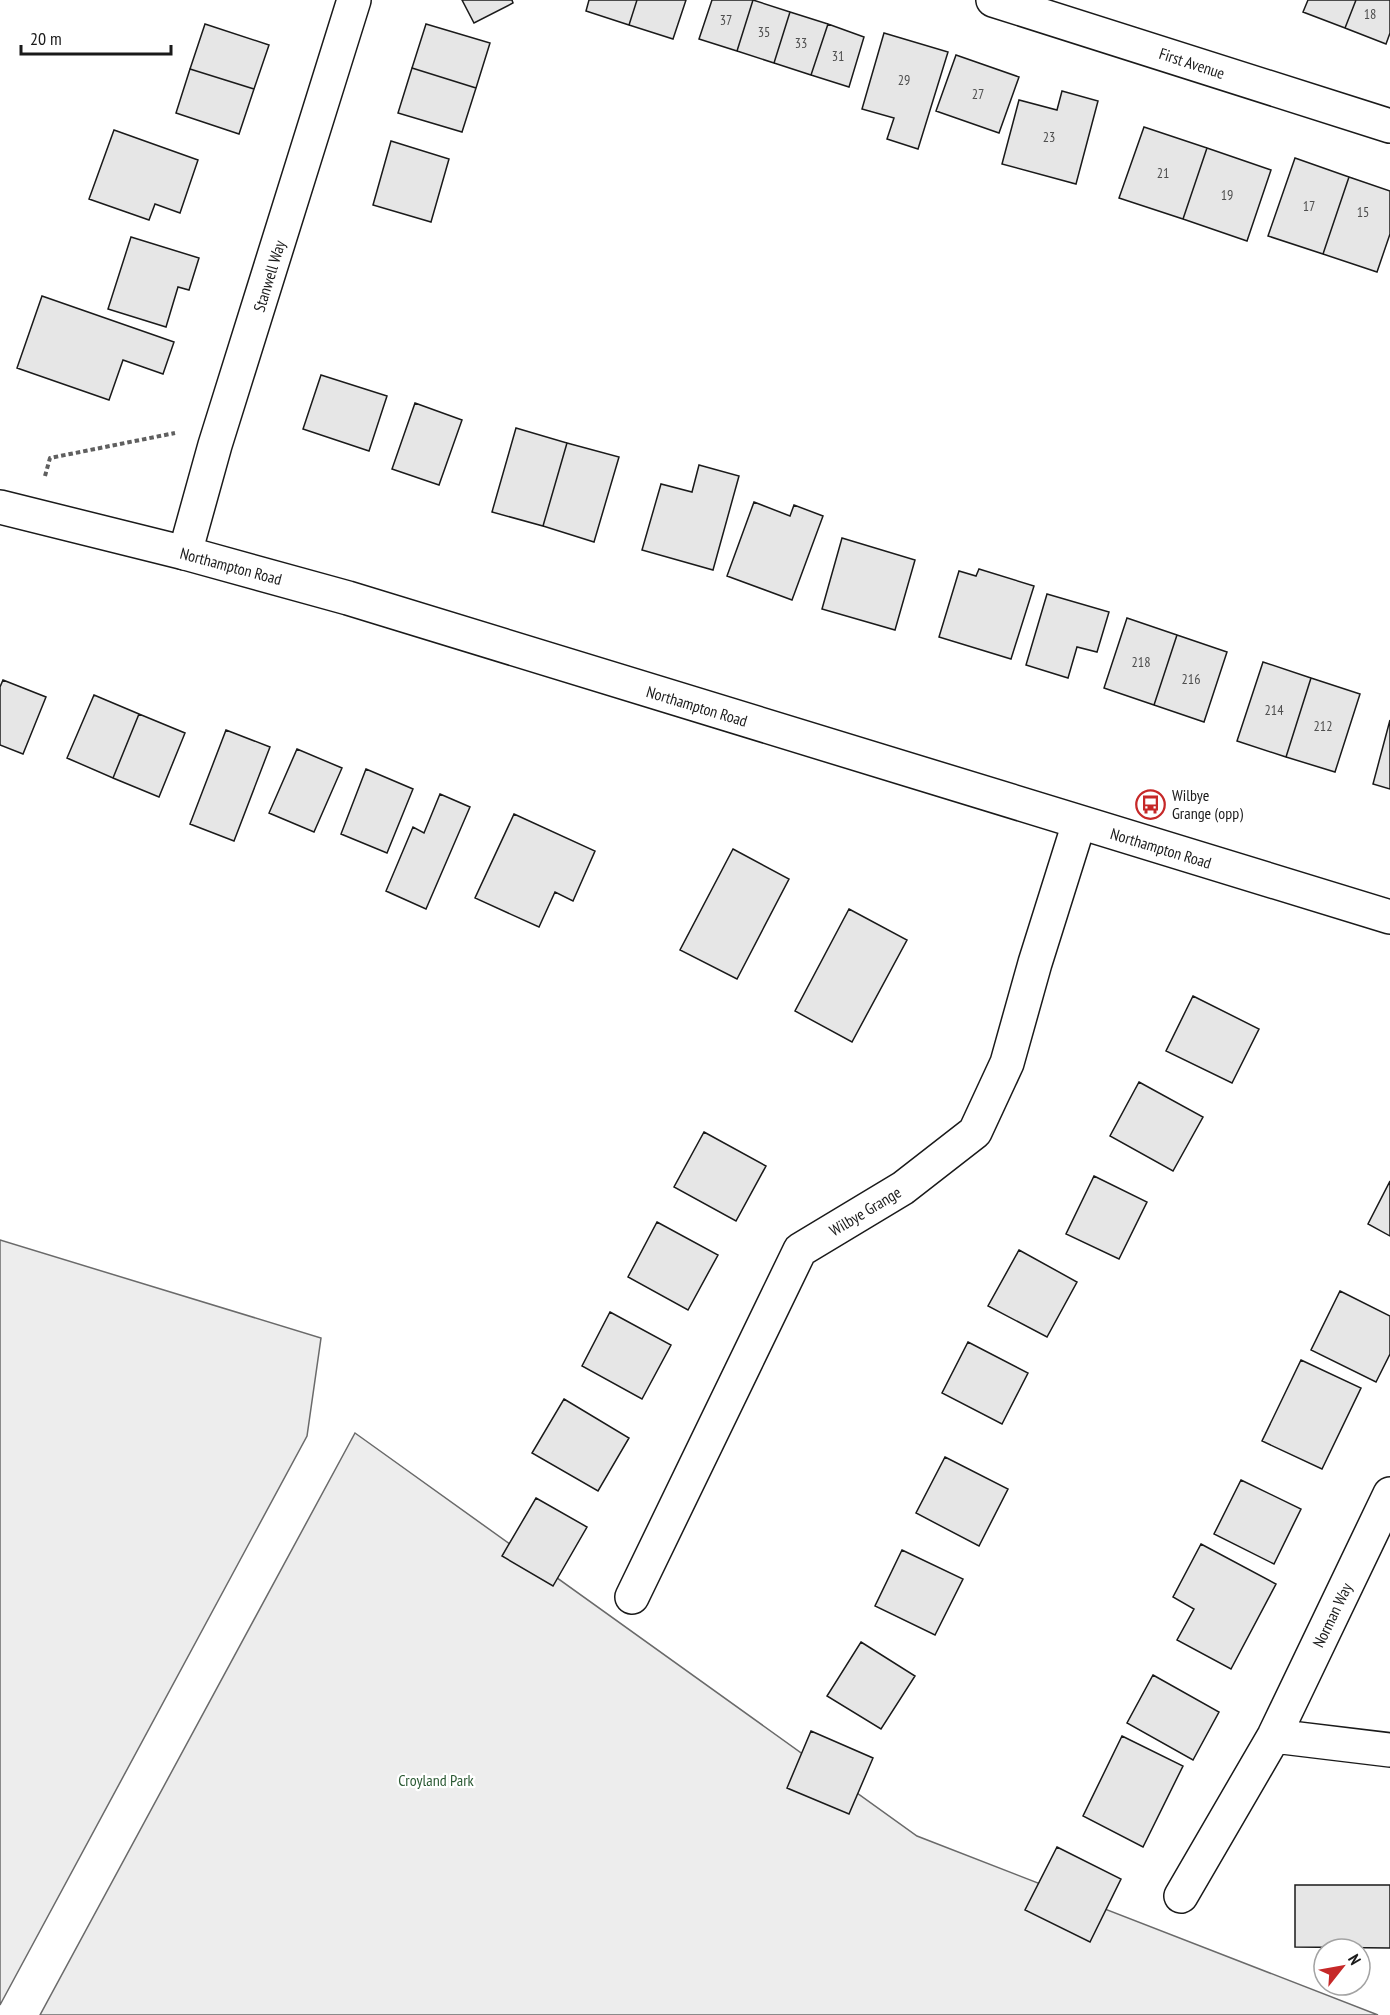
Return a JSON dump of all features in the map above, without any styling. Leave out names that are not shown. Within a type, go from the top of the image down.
[{"type":"street","name":"Stanwell Way","points":[[185,553],[215,445],[354,0]]},
{"type":"street","name":"First Avenue","points":[[993,0],[1390,126]]},
{"type":"street","name":"Northampton Road","points":[[0,507],[185,553],[348,598],[1390,917]]},
{"type":"street","name":"Wilbye Grange","points":[[632,1597],[800,1250],[903,1188],[975,1132],[1007,1063],[1035,963],[1079,823]]},
{"type":"street","name":"Norman Way","points":[[1181,1896],[1274,1736],[1390,1494]]},
{"type":"street","points":[[1274,1736],[1390,1750]]},
{"type":"path","points":[[45,476],[50,458],[176,432]]},
{"type":"shaded area","points":[[0,1240],[321,1338],[307,1436],[0,2005]]},
{"type":"shaded area","name":"Croyland Park","points":[[355,1433],[917,1836],[1312,1989],[1312,1997],[1332,1997],[1378,2015],[40,2015]]},
{"type":"building","points":[[462,0],[512,0],[513,3],[474,23]]},
{"type":"building","points":[[589,0],[637,0],[629,25],[586,11]]},
{"type":"building","points":[[637,0],[686,0],[673,39],[629,25]]},
{"type":"building","points":[[712,0],[753,0],[737,51],[699,39]]},
{"type":"building","points":[[753,0],[790,12],[774,63],[737,51]]},
{"type":"building","points":[[1308,0],[1356,0],[1345,28],[1303,12]]},
{"type":"building","points":[[1356,0],[1390,0],[1390,33],[1386,44],[1345,28]]},
{"type":"building","points":[[790,12],[828,24],[811,75],[774,63]]},
{"type":"building","points":[[205,24],[269,45],[254,89],[190,69]]},
{"type":"building","points":[[426,24],[490,43],[476,88],[412,68]]},
{"type":"building","points":[[828,24],[864,37],[849,87],[811,75]]},
{"type":"building","points":[[884,33],[948,52],[918,149],[887,139],[894,118],[862,109]]},
{"type":"building","points":[[956,55],[1019,77],[999,133],[936,111]]},
{"type":"building","points":[[412,68],[476,88],[462,132],[398,113]]},
{"type":"building","points":[[190,69],[254,89],[239,134],[176,113]]},
{"type":"building","points":[[1062,91],[1098,101],[1076,184],[1002,164],[1019,100],[1057,110]]},
{"type":"building","points":[[1144,127],[1207,148],[1183,219],[1119,198]]},
{"type":"building","points":[[114,130],[198,160],[180,213],[155,204],[149,220],[89,199]]},
{"type":"building","points":[[391,141],[449,159],[431,222],[373,205]]},
{"type":"building","points":[[1207,148],[1271,170],[1247,241],[1183,219]]},
{"type":"building","points":[[1295,158],[1349,177],[1323,254],[1268,236]]},
{"type":"building","points":[[1349,177],[1390,191],[1390,234],[1377,272],[1323,254]]},
{"type":"building","points":[[131,237],[199,258],[189,290],[178,287],[166,327],[108,309]]},
{"type":"building","points":[[42,296],[174,342],[163,374],[123,360],[109,400],[17,368]]},
{"type":"building","points":[[321,375],[387,396],[369,451],[303,429]]},
{"type":"building","points":[[415,403],[462,420],[439,485],[392,469]]},
{"type":"building","points":[[516,428],[567,443],[543,526],[492,512]]},
{"type":"building","points":[[567,443],[619,457],[594,542],[543,526]]},
{"type":"building","points":[[699,465],[739,476],[713,570],[642,550],[661,484],[692,492]]},
{"type":"building","points":[[754,502],[790,516],[794,505],[823,516],[792,600],[727,576]]},
{"type":"building","points":[[842,538],[915,560],[895,630],[822,609]]},
{"type":"building","points":[[979,569],[1034,586],[1011,659],[939,637],[959,571],[976,576]]},
{"type":"building","points":[[1047,594],[1109,612],[1097,652],[1077,647],[1068,678],[1026,665]]},
{"type":"building","points":[[1127,618],[1177,635],[1154,705],[1104,688]]},
{"type":"building","points":[[1177,635],[1227,652],[1204,722],[1154,705]]},
{"type":"building","points":[[1263,662],[1311,678],[1286,757],[1237,741]]},
{"type":"building","points":[[1311,678],[1360,694],[1335,772],[1286,757]]},
{"type":"building","points":[[3,680],[46,697],[23,754],[0,745],[0,687]]},
{"type":"building","points":[[94,695],[139,714],[113,778],[67,758]]},
{"type":"building","points":[[139,714],[185,733],[159,797],[113,778]]},
{"type":"building","points":[[1390,720],[1390,789],[1373,784]]},
{"type":"building","points":[[226,730],[270,747],[234,841],[190,824]]},
{"type":"building","points":[[297,749],[342,768],[314,832],[269,813]]},
{"type":"building","points":[[366,769],[413,789],[387,853],[341,834]]},
{"type":"building","points":[[440,794],[470,807],[426,909],[386,891],[413,827],[424,833]]},
{"type":"building","points":[[514,814],[595,851],[573,901],[555,892],[539,927],[475,898]]},
{"type":"building","points":[[733,849],[789,879],[737,979],[680,950]]},
{"type":"building","points":[[849,909],[907,940],[852,1042],[795,1011]]},
{"type":"building","points":[[1193,996],[1259,1029],[1232,1083],[1166,1051]]},
{"type":"building","points":[[1139,1082],[1203,1117],[1173,1171],[1110,1136]]},
{"type":"building","points":[[704,1132],[766,1166],[736,1221],[674,1187]]},
{"type":"building","points":[[1094,1176],[1147,1202],[1119,1259],[1066,1234]]},
{"type":"building","points":[[1390,1181],[1390,1236],[1368,1224]]},
{"type":"building","points":[[657,1222],[718,1255],[688,1310],[628,1277]]},
{"type":"building","points":[[1019,1250],[1077,1282],[1047,1337],[988,1306]]},
{"type":"building","points":[[1340,1291],[1390,1316],[1390,1354],[1376,1382],[1311,1350]]},
{"type":"building","points":[[610,1312],[671,1345],[642,1399],[582,1366]]},
{"type":"building","points":[[968,1342],[1028,1373],[1002,1424],[942,1393]]},
{"type":"building","points":[[1301,1360],[1361,1388],[1322,1469],[1262,1441]]},
{"type":"building","points":[[564,1399],[629,1438],[598,1491],[532,1453]]},
{"type":"building","points":[[945,1457],[1008,1489],[979,1546],[916,1513]]},
{"type":"building","points":[[1241,1480],[1301,1509],[1274,1564],[1214,1534]]},
{"type":"building","points":[[536,1498],[587,1527],[553,1586],[502,1556]]},
{"type":"building","points":[[1201,1544],[1276,1584],[1231,1669],[1177,1640],[1194,1609],[1173,1597]]},
{"type":"building","points":[[902,1550],[963,1579],[935,1635],[875,1606]]},
{"type":"building","points":[[861,1642],[915,1676],[881,1729],[827,1696]]},
{"type":"building","points":[[1153,1675],[1219,1712],[1193,1760],[1127,1723]]},
{"type":"building","points":[[811,1731],[873,1758],[849,1814],[787,1788]]},
{"type":"building","points":[[1122,1736],[1183,1766],[1143,1847],[1083,1816]]},
{"type":"building","points":[[1057,1847],[1121,1879],[1090,1942],[1025,1910]]},
{"type":"building","points":[[1295,1885],[1390,1885],[1390,1948],[1372,1948],[1372,1937],[1312,1937],[1312,1947],[1295,1947]]},
{"type":"place","name":"Wilbye Grange (opp)","points":[[1151,804]]}]
